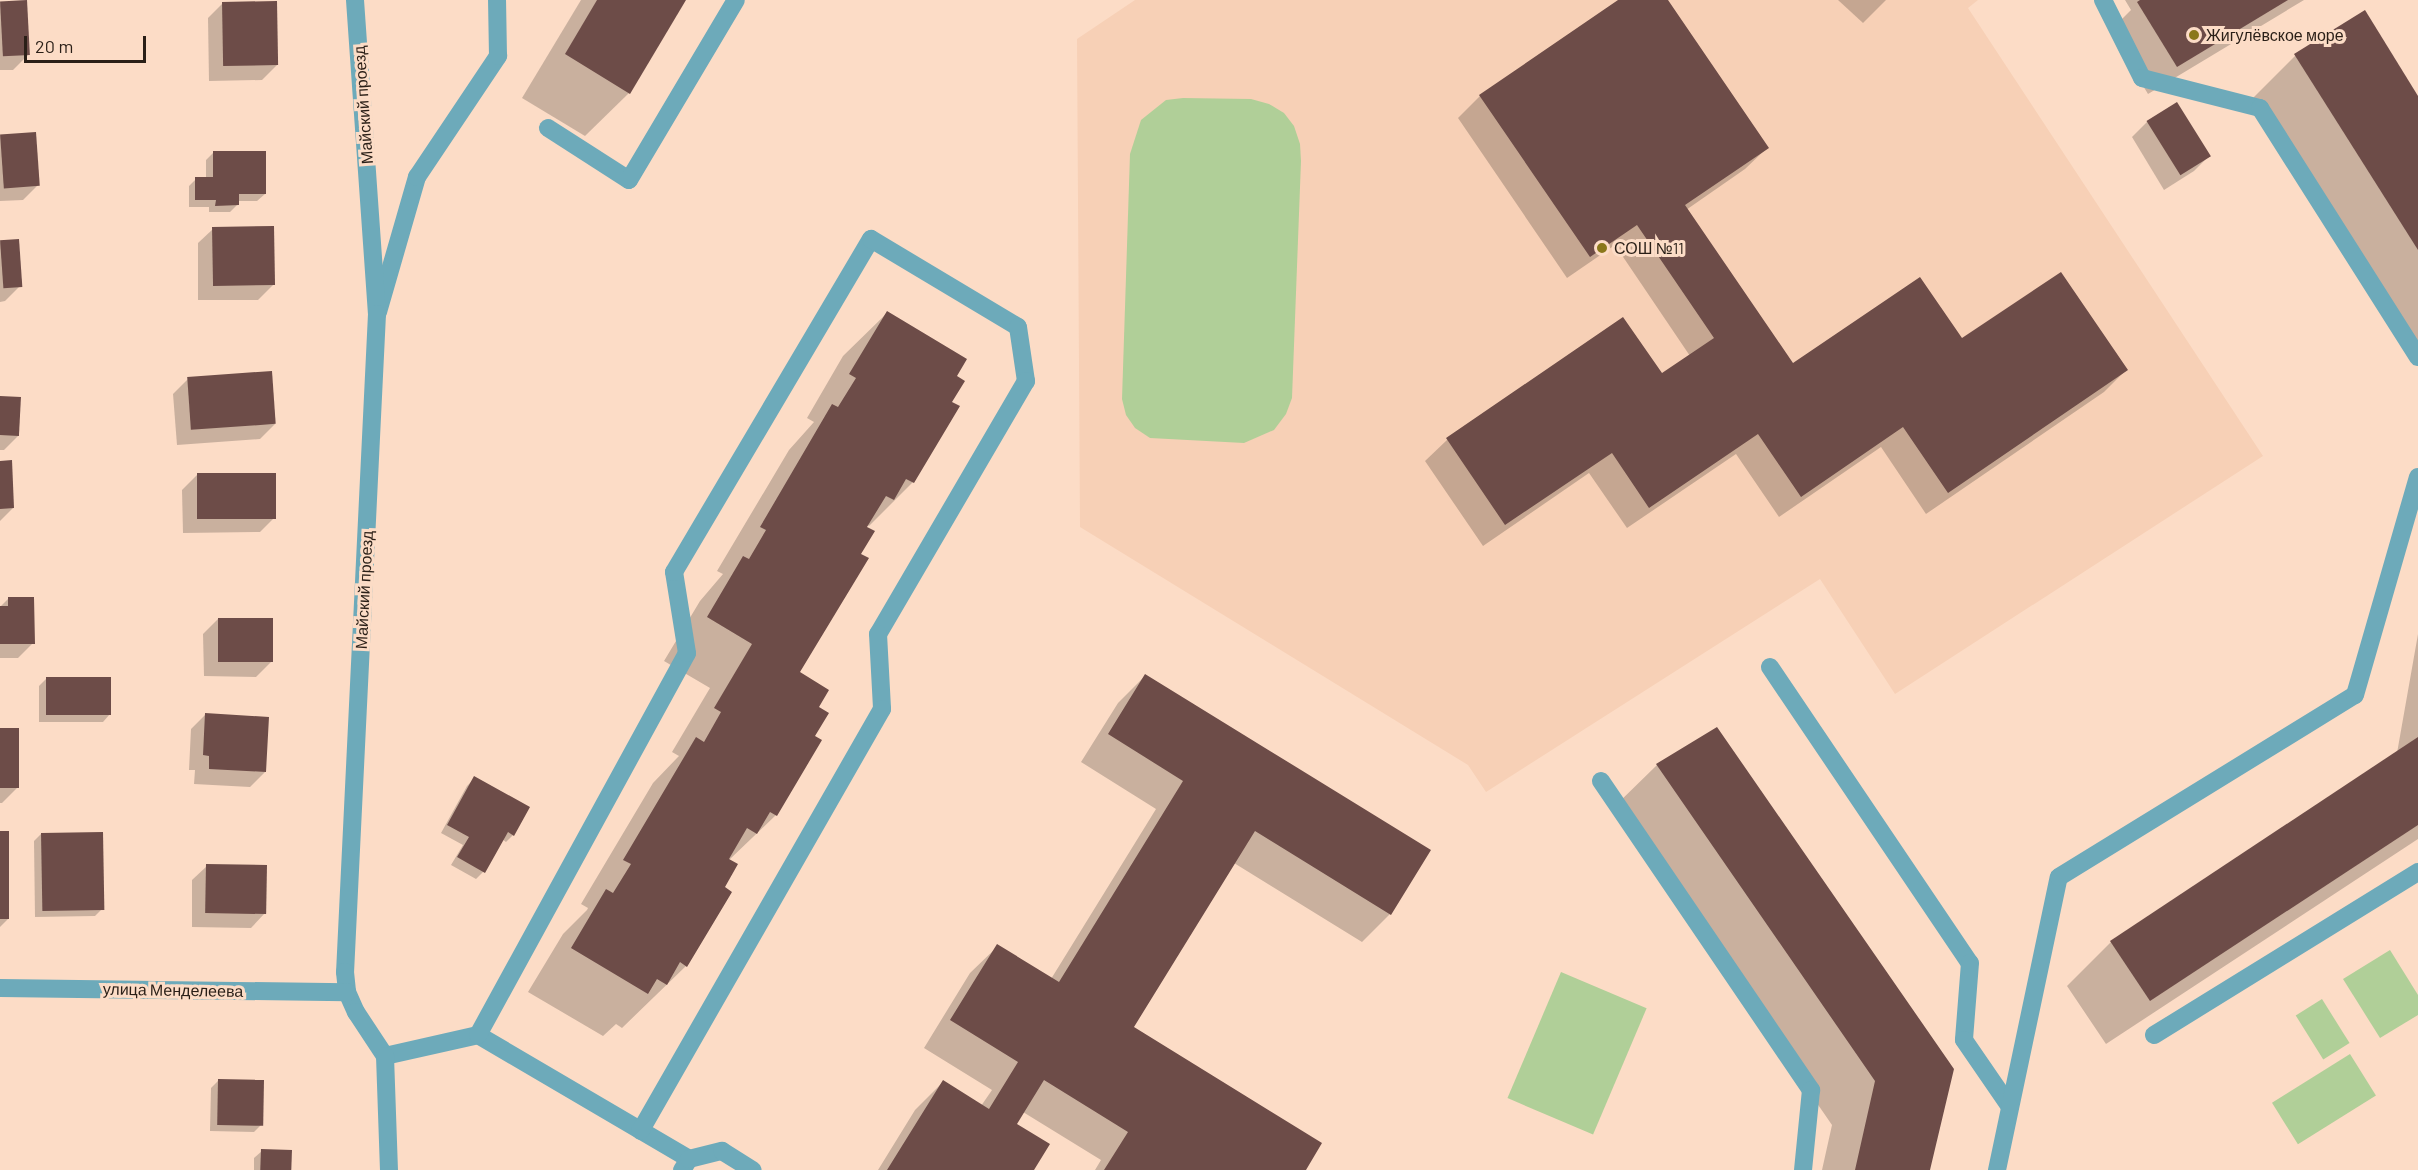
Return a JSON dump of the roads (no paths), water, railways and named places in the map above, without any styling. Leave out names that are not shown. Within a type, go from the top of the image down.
[{"type":"street","name":"Майский проезд","points":[[355,0],[377,314],[345,972],[346,992],[356,1012],[373,1034],[385,1056],[389,1170]]},
{"type":"street","points":[[377,314],[417,177],[498,56],[497,0]]},
{"type":"street","points":[[548,128],[629,180],[736,0]]},
{"type":"street","points":[[2103,0],[2142,78],[2260,108],[2418,357]]},
{"type":"street","points":[[478,1035],[687,653],[674,572],[871,239],[1018,327],[1026,381],[878,634],[882,709],[640,1131]]},
{"type":"street","points":[[1997,1170],[2059,877],[2355,695],[2418,477]]},
{"type":"street","points":[[1770,667],[1970,963],[1964,1040],[2010,1107]]},
{"type":"street","points":[[1601,780],[1811,1090],[1803,1170]]},
{"type":"street","points":[[2154,1035],[2418,872]]},
{"type":"street","name":"улица Менделеева","points":[[0,988],[346,992]]},
{"type":"street","points":[[385,1056],[478,1035],[640,1131],[685,1165],[722,1151],[753,1170]]},
{"type":"place","name":"Жигулёвское море","points":[[2194,35]]},
{"type":"place","name":"СОШ №11","points":[[1602,248]]}]
